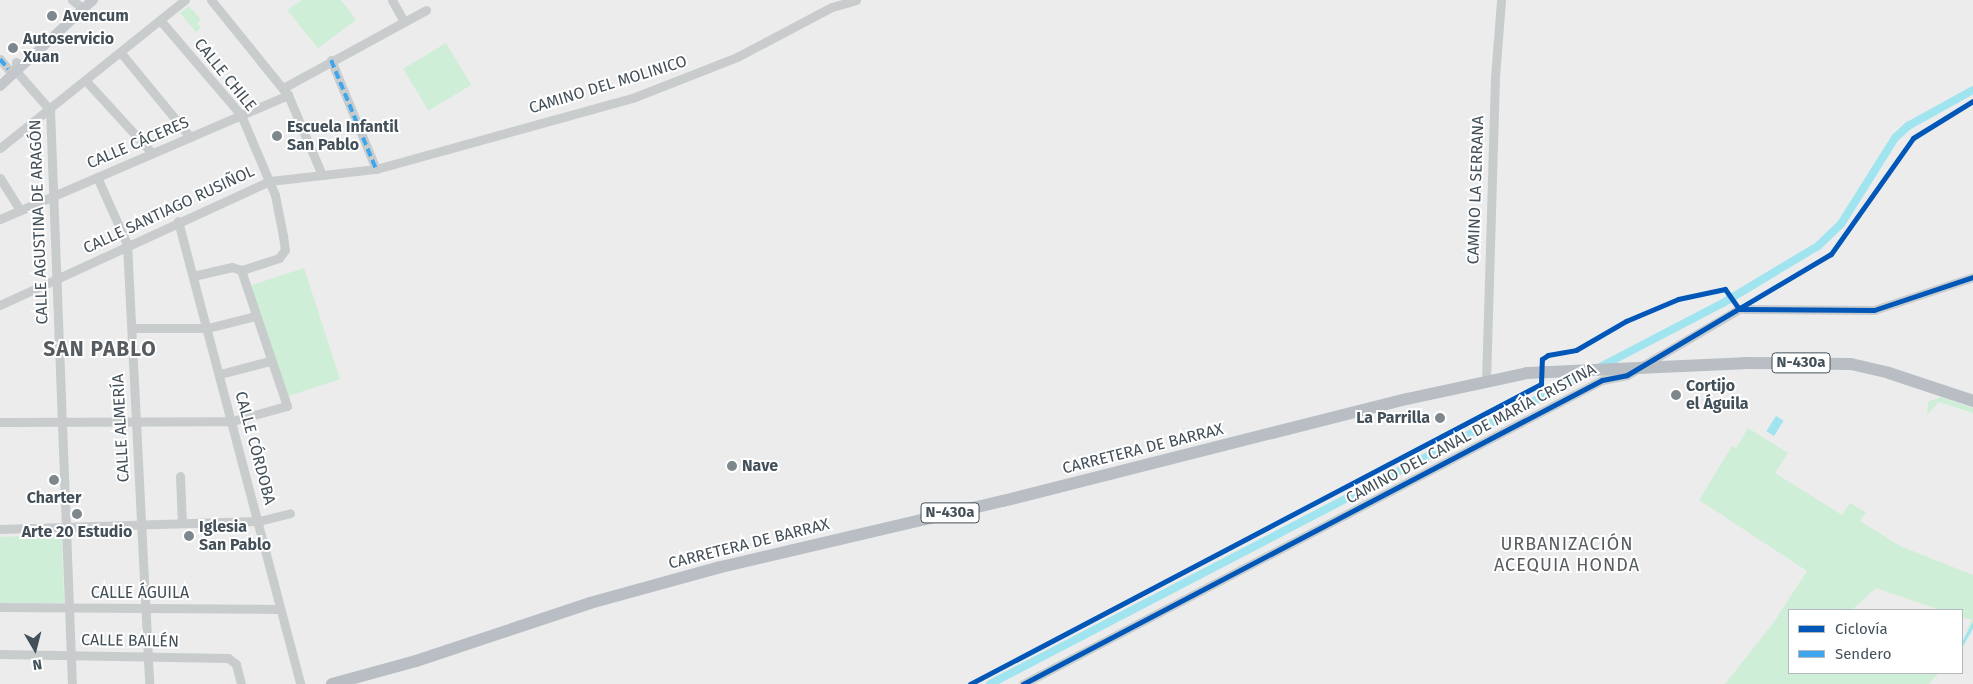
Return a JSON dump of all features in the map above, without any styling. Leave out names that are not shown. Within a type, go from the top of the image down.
[{"type":"highway","name":"CARRETERA DE BARRAX","points":[[332,684],[590,603],[721,567],[1486,381],[1543,370],[1851,364],[1890,373],[1973,401]]},
{"type":"main road","points":[[0,76],[13,67],[79,3],[93,0]]},
{"type":"main road","points":[[0,86],[13,67]]},
{"type":"street","points":[[0,148],[50,110],[185,0]]},
{"type":"street","points":[[211,0],[286,92],[322,175]]},
{"type":"street","points":[[392,0],[404,22]]},
{"type":"street","name":"CAMINO DEL MOLINICO","points":[[502,132],[635,97],[687,79],[737,57],[832,7],[856,0]]},
{"type":"street","name":"CAMINO LA SERRANA","points":[[1486,381],[1495,77],[1501,0]]},
{"type":"street","name":"CALLE CÁCERES","points":[[0,219],[241,115],[286,92],[331,60],[426,10]]},
{"type":"street","name":"CALLE CHILE","points":[[160,20],[241,115],[270,181],[280,215],[285,250],[279,258],[241,270],[232,266],[193,276]]},
{"type":"street","points":[[121,53],[190,137]]},
{"type":"street","name":"CALLE AGUSTINA DE ARAGÓN","points":[[0,59],[13,67],[50,110],[72,684]]},
{"type":"street","points":[[331,60],[376,169]]},
{"type":"street","points":[[86,81],[152,153]]},
{"type":"street","name":"CALLE SANTIAGO RUSIÑOL","points":[[0,305],[178,221],[270,181],[376,169],[502,132]]},
{"type":"street","name":"CALLE ALMERÍA","points":[[97,177],[128,244],[146,656],[149,684]]},
{"type":"street","points":[[0,178],[20,210]]},
{"type":"street","name":"CALLE CÓRDOBA","points":[[178,221],[208,328],[300,684]]},
{"type":"street","points":[[0,422],[232,421],[287,406],[270,362],[241,270]]},
{"type":"street","name":"CAMINO DEL CANAL DE MARÍA CRISTINA","points":[[1023,684],[1602,380],[1627,375],[1739,309],[1874,310],[1973,277]]},
{"type":"street","points":[[132,328],[208,328],[255,316]]},
{"type":"street","points":[[220,374],[270,362]]},
{"type":"street","points":[[180,476],[182,523]]},
{"type":"street","points":[[0,529],[258,521],[290,513]]},
{"type":"street","name":"CALLE ÁGUILA","points":[[0,607],[280,609]]},
{"type":"street","name":"CALLE BAILÉN","points":[[0,654],[234,659],[241,684]]},
{"type":"green space","points":[[302,0],[341,0],[356,20],[318,48],[287,10]]},
{"type":"green space","points":[[189,6],[201,20],[197,23],[201,28],[196,32],[180,13]]},
{"type":"green space","points":[[446,43],[471,85],[428,111],[403,69]]},
{"type":"green space","points":[[304,268],[340,379],[284,398],[248,286]]},
{"type":"green space","points":[[1941,397],[1973,408],[1973,413],[1939,402],[1927,415],[1928,402]]},
{"type":"green space","points":[[1748,428],[1788,453],[1775,473],[1842,515],[1850,503],[1866,512],[1860,521],[1900,546],[1973,575],[1973,625],[1963,641],[1972,619],[1963,618],[1963,609],[1937,609],[1876,588],[1853,609],[1788,609],[1788,674],[1938,674],[1929,684],[1725,684],[1774,622],[1807,571],[1699,500],[1732,446],[1736,448]]},
{"type":"green space","points":[[57,534],[62,538],[64,603],[0,604],[0,537]]},
{"type":"water","points":[[1776,416],[1784,421],[1774,436],[1766,431]]},
{"type":"waterway","points":[[1600,367],[1723,303],[1818,246],[1841,224],[1895,138],[1908,126],[1973,90]]},
{"type":"waterway","points":[[990,684],[1589,372]]},
{"type":"waterway","points":[[1963,642],[1973,624]]},
{"type":"marked path","points":[[0,59],[8,69]]},
{"type":"marked path","points":[[331,60],[376,169]]},
{"type":"cycle path","points":[[1023,684],[1602,380],[1627,375],[1831,254],[1913,138],[1973,101]]},
{"type":"cycle path","points":[[1739,309],[1874,310],[1973,277]]},
{"type":"cycle path","points":[[970,684],[1541,384],[1542,359],[1548,355],[1576,350],[1626,321],[1678,299],[1725,289],[1739,309]]},
{"type":"place","name":"Avencum","points":[[52,16]]},
{"type":"place","name":"Autoservicio Xuan","points":[[13,48]]},
{"type":"place","name":"Escuela Infantil San Pablo","points":[[277,136]]},
{"type":"place","name":"Cortijo el Águila","points":[[1676,395]]},
{"type":"place","name":"La Parrilla","points":[[1440,418]]},
{"type":"place","name":"Nave","points":[[732,466]]},
{"type":"place","name":"Charter","points":[[54,480]]},
{"type":"place","name":"Arte 20 Estudio","points":[[77,514]]},
{"type":"place","name":"Iglesia San Pablo","points":[[189,536]]},
{"type":"district","name":"SAN PABLO","points":[[100,349]]},
{"type":"district","name":"URBANIZACIÓN ACEQUIA HONDA","points":[[1567,555]]}]
